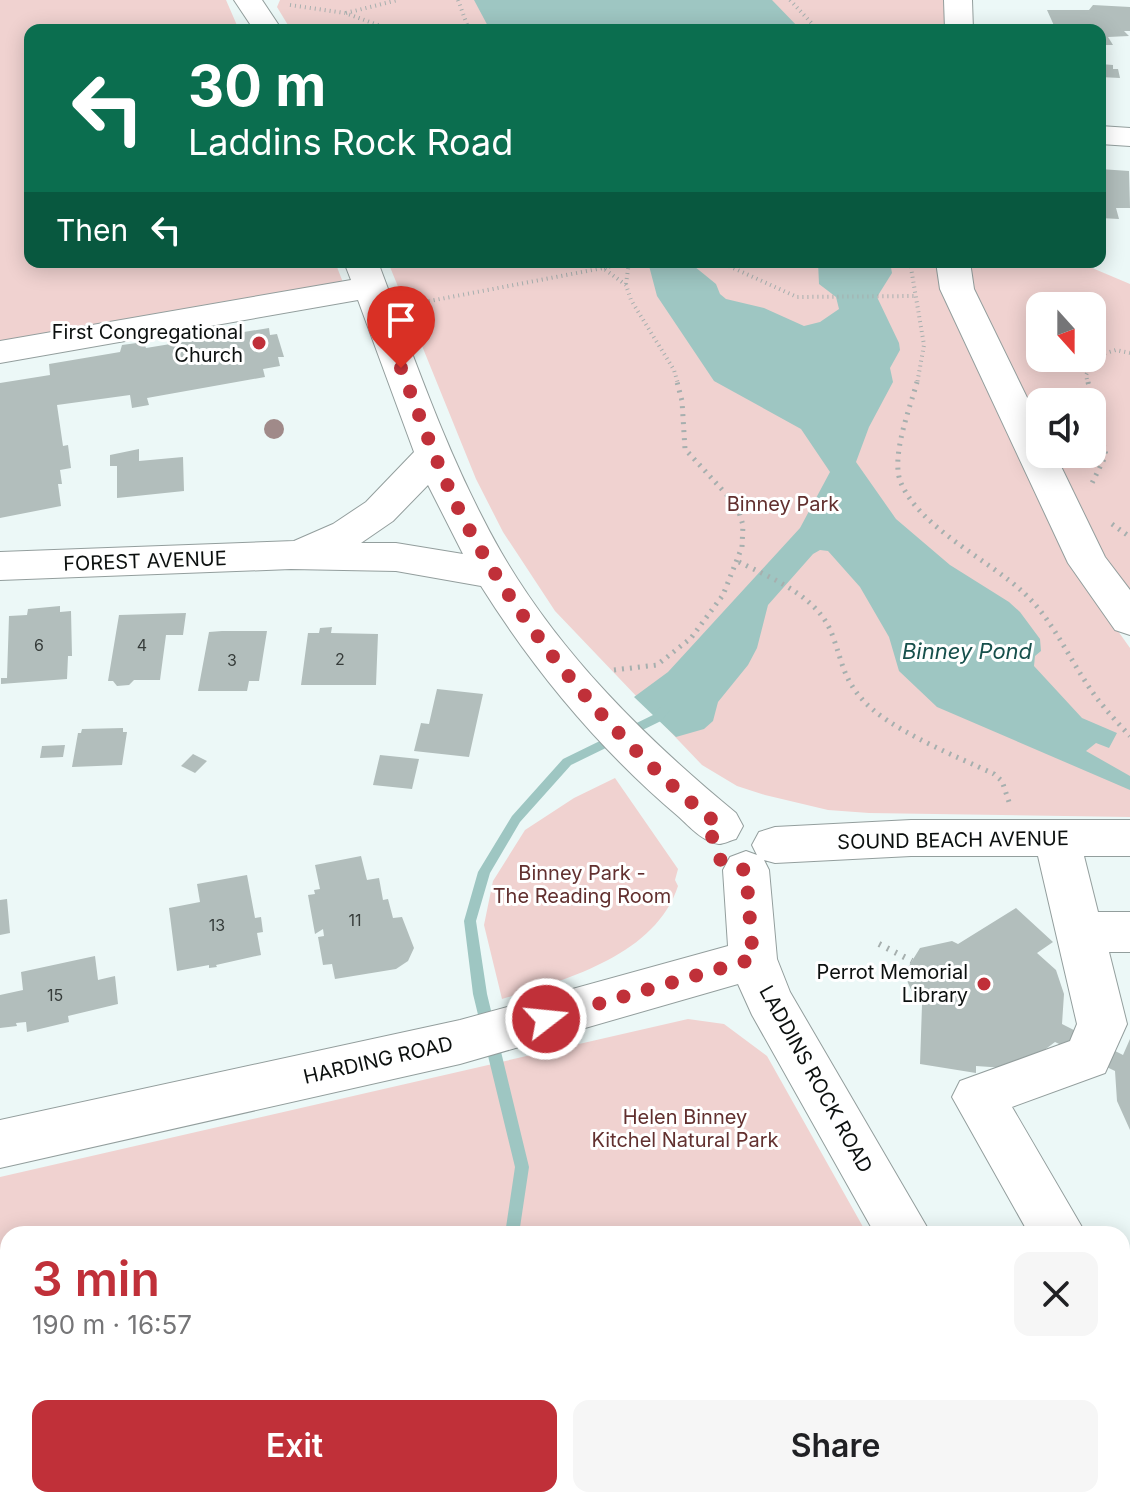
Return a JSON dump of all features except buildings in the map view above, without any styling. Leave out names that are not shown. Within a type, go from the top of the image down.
[{"type":"street","points":[[248,0],[264,24]]},
{"type":"street","points":[[958,0],[959,24]]},
{"type":"street","points":[[1106,135],[1130,137]]},
{"type":"street","points":[[954,268],[957,289],[1088,563],[1130,620]]},
{"type":"street","points":[[0,352],[366,274],[434,453],[463,517],[495,574],[527,621],[603,690],[646,763],[720,826],[735,819],[754,821],[769,830],[760,857]]},
{"type":"street","name":"FOREST AVENUE","points":[[291,555],[333,542],[378,515],[411,483],[434,453]]},
{"type":"street","name":"FOREST AVENUE","points":[[0,566],[291,555],[396,557],[495,574]]},
{"type":"street","name":"SOUND BEACH AVENUE","points":[[760,857],[911,838],[1130,838]]},
{"type":"street","points":[[1054,1226],[978,1097],[1091,1049],[1102,1024],[1057,839]]},
{"type":"street","name":"LADDINS ROCK ROAD","points":[[760,857],[753,959],[769,1000],[899,1226]]},
{"type":"street","points":[[1080,932],[1130,932]]},
{"type":"street","name":"HARDING ROAD","points":[[0,1144],[460,1042],[753,959]]},
{"type":"path","points":[[345,13],[398,0]]},
{"type":"path","points":[[458,0],[467,24]]},
{"type":"path","points":[[790,0],[812,24]]},
{"type":"path","points":[[287,5],[345,13],[375,24]]},
{"type":"path","points":[[405,305],[603,268],[626,285]]},
{"type":"path","points":[[603,690],[655,666],[707,619],[722,599],[746,538],[743,516],[685,449],[682,401],[674,370],[631,300],[626,285],[627,268]]},
{"type":"path","points":[[732,268],[787,295],[828,298],[892,296]]},
{"type":"path","points":[[910,268],[911,288],[924,326],[924,355],[901,446],[899,480],[921,510],[1025,594],[1043,614],[1089,689],[1130,736]]},
{"type":"path","points":[[1084,492],[1101,469],[1106,455],[1086,375],[1096,356],[1116,350],[1130,353]]},
{"type":"path","points":[[739,562],[788,586],[822,616],[833,635],[841,669],[862,700],[902,729],[994,774],[1006,790],[1011,811]]},
{"type":"path","points":[[879,944],[912,961]]},
{"type":"green space","points":[[0,0],[226,0],[236,24],[24,24],[24,268],[337,268],[344,285],[0,344]]},
{"type":"green space","points":[[280,0],[948,0],[945,24],[287,24],[277,7]]},
{"type":"green space","name":"Binney Park","points":[[390,268],[946,268],[1026,455],[1026,468],[1031,468],[1076,572],[1130,648],[1130,817],[828,810],[737,786],[702,765],[555,611],[503,532],[476,479]]},
{"type":"green space","points":[[963,268],[1092,268],[1130,284],[1130,601],[1053,468],[1106,468],[1106,388],[1026,388],[1026,412]]},
{"type":"green space","name":"Binney Park - The Reading Room","points":[[615,778],[678,869],[675,880],[678,886],[666,910],[650,931],[605,962],[502,999],[484,925],[493,881],[525,830],[574,798]]},
{"type":"green space","name":"Helen Binney Kitchel Natural Park","points":[[688,1019],[724,1024],[767,1056],[863,1226],[0,1226],[0,1177]]},
{"type":"water","points":[[474,0],[772,0],[795,24],[487,24]]},
{"type":"water","name":"Binney Pond","points":[[650,268],[696,268],[716,284],[726,299],[764,308],[804,326],[820,322],[839,309],[836,297],[819,284],[818,268],[891,268],[892,273],[877,297],[900,350],[890,368],[893,382],[869,427],[856,462],[896,519],[950,565],[1020,612],[1040,639],[1041,651],[1035,656],[1034,666],[1082,718],[1117,733],[1109,748],[1096,743],[1086,751],[1130,776],[1130,790],[937,707],[899,671],[889,637],[860,587],[828,551],[820,550],[813,554],[768,605],[757,648],[748,665],[718,702],[713,721],[704,729],[676,737],[634,697],[668,672],[800,528],[830,472],[801,429],[714,381],[657,296]]},
{"type":"waterway","points":[[513,1226],[522,1167],[480,994],[470,921],[484,872],[516,819],[567,762],[657,718],[666,708]]},
{"type":"place","name":"First Congregational Church","points":[[259,343]]},
{"type":"place","name":"Perrot Memorial Library","points":[[984,984]]},
{"type":"route","points":[[401,368],[463,517],[516,607],[598,710],[646,763],[720,826],[712,837],[716,857],[729,866],[746,870],[753,959],[546,1019]]}]
